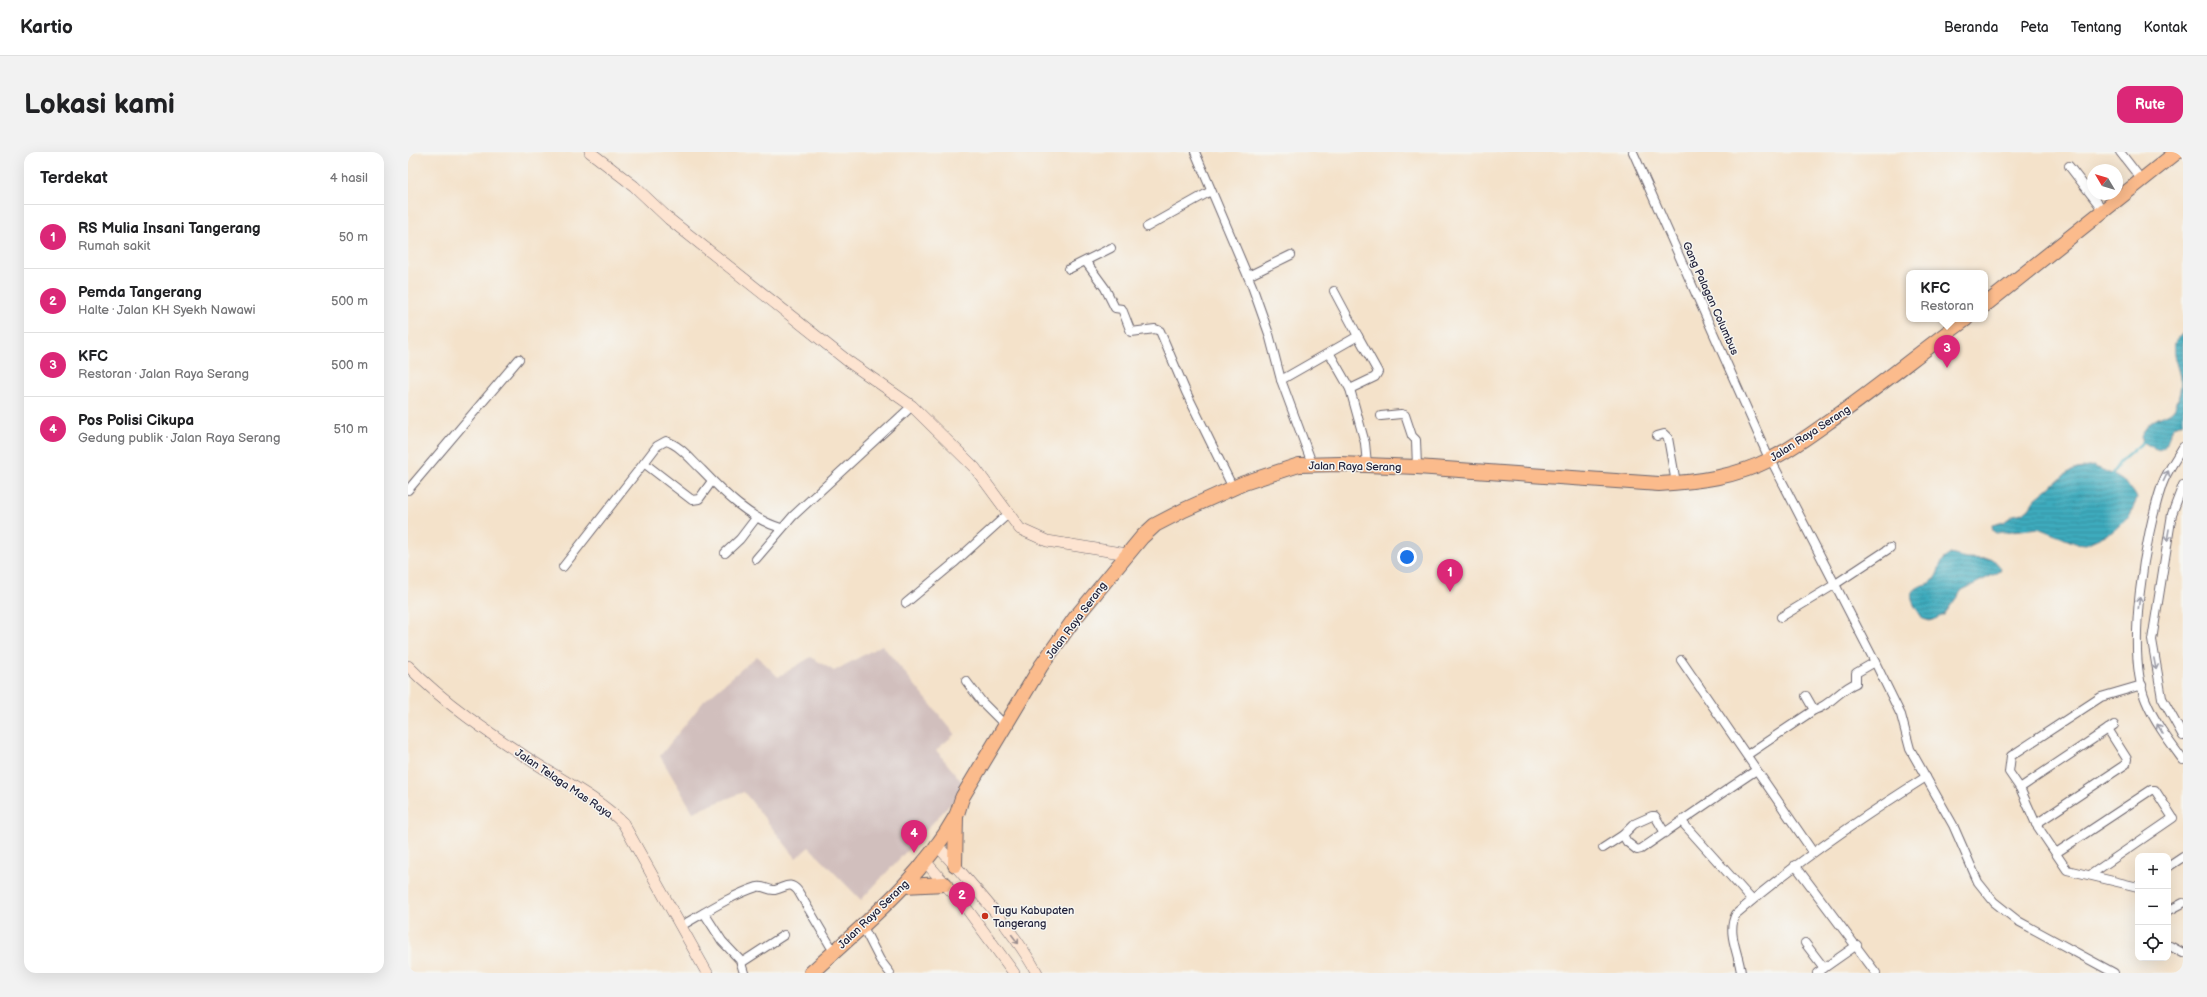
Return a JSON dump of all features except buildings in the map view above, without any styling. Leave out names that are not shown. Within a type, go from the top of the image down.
[{"type":"highway","points":[[1988,303],[2042,261],[2141,179],[2177,152]]},
{"type":"highway","points":[[2042,261],[2065,251],[2183,157]]},
{"type":"highway","name":"Jalan Raya Serang","points":[[811,973],[904,886],[924,860],[956,816],[963,796],[1004,725],[1041,666],[1072,623],[1127,554],[1155,525],[1233,488],[1300,465],[1367,464],[1417,466],[1600,480],[1676,483],[1700,481],[1769,457],[1830,421],[1864,398],[1962,322]]},
{"type":"highway","points":[[955,865],[956,816]]},
{"type":"highway","points":[[904,886],[945,884]]},
{"type":"main road","points":[[590,152],[634,186],[668,219],[850,362],[912,406],[976,468],[1020,529],[1047,541],[1127,554]]},
{"type":"main road","name":"Jalan Telaga Mas Raya","points":[[408,666],[428,685],[489,732],[611,812],[623,823],[707,973]]},
{"type":"main road","points":[[936,844],[1012,934],[1037,973]]},
{"type":"main road","points":[[924,860],[967,909],[1014,973]]},
{"type":"street","points":[[1194,152],[1248,276],[1269,334],[1281,380],[1313,466]]},
{"type":"street","name":"Gang Palagan Columbus","points":[[1633,152],[1769,457],[1834,586],[1875,662],[1901,715],[1910,749],[1953,825],[1978,882],[1994,902],[2018,921],[2112,972]]},
{"type":"street","points":[[2120,152],[2141,179]]},
{"type":"street","points":[[2069,166],[2103,210]]},
{"type":"street","points":[[1147,227],[1211,191]]},
{"type":"street","points":[[1069,269],[1086,262],[1111,248]]},
{"type":"street","points":[[1248,276],[1291,255]]},
{"type":"street","points":[[1086,262],[1105,288],[1115,308],[1122,310],[1131,332],[1155,329],[1160,331],[1186,392],[1233,488]]},
{"type":"street","points":[[1334,291],[1378,372],[1375,377],[1350,389]]},
{"type":"street","points":[[1281,380],[1330,354],[1358,336]]},
{"type":"street","points":[[1330,354],[1350,389],[1365,443],[1367,464]]},
{"type":"street","points":[[408,490],[519,359]]},
{"type":"street","points":[[756,559],[781,528],[912,406]]},
{"type":"street","points":[[1381,416],[1405,415],[1412,436],[1416,440],[1417,466]]},
{"type":"street","points":[[1657,436],[1664,434],[1668,438],[1676,483]]},
{"type":"street","points":[[563,567],[644,462],[658,446],[666,441],[683,452],[712,481],[756,518],[781,528]]},
{"type":"street","points":[[2183,447],[2163,483],[2157,503],[2141,590],[2136,639],[2145,700],[2161,731],[2183,760]]},
{"type":"street","points":[[644,462],[692,500],[699,499],[712,481]]},
{"type":"street","points":[[2183,485],[2172,514],[2152,640],[2162,698],[2183,736]]},
{"type":"street","points":[[906,603],[954,563],[1008,514]]},
{"type":"street","points":[[725,553],[740,539],[756,518]]},
{"type":"street","points":[[1781,617],[1834,586],[1890,548]]},
{"type":"street","points":[[2136,639],[2152,640]]},
{"type":"street","points":[[1681,660],[1748,755],[1755,771],[1813,852]]},
{"type":"street","points":[[1748,755],[1814,710],[1824,707],[1848,687],[1856,683],[1856,673],[1875,662]]},
{"type":"street","points":[[966,681],[982,702],[1004,725]]},
{"type":"street","points":[[2135,886],[2067,870],[2036,824],[2020,788],[2009,772],[2011,756],[2101,697],[2142,685]]},
{"type":"street","points":[[1806,696],[1814,710]]},
{"type":"street","points":[[2020,788],[2111,727],[2127,759],[2126,764],[2036,824]]},
{"type":"street","points":[[1622,835],[1627,842],[1637,850],[1682,822],[1711,800],[1755,771]]},
{"type":"street","points":[[1741,973],[1739,958],[1733,942],[1730,924],[1736,914],[1813,852],[1868,814],[1926,777]]},
{"type":"street","points":[[2056,853],[2151,790],[2155,790],[2173,818],[2090,875]]},
{"type":"street","points":[[1603,848],[1622,835],[1634,824],[1652,816],[1655,816],[1665,833]]},
{"type":"street","points":[[1682,822],[1752,900]]},
{"type":"street","points":[[2171,865],[2183,857]]},
{"type":"street","points":[[1796,865],[1833,917],[1857,945],[1876,973]]},
{"type":"street","points":[[681,926],[704,913],[758,887],[774,890],[788,884],[794,885],[834,952]]},
{"type":"street","points":[[2171,909],[2183,903]]},
{"type":"street","points":[[704,913],[722,941],[730,948],[741,963],[744,973]]},
{"type":"street","points":[[862,925],[880,960],[890,973]]},
{"type":"street","points":[[741,963],[784,935]]},
{"type":"street","points":[[1805,943],[1824,968]]},
{"type":"street","points":[[1817,973],[1857,945]]},
{"type":"street","points":[[2171,947],[2183,953]]},
{"type":"shaded area","points":[[882,645],[955,734],[936,750],[966,787],[861,900],[809,847],[796,858],[744,792],[693,812],[660,756],[704,701],[757,656],[778,677],[811,657],[834,671]]},
{"type":"water","points":[[2183,332],[2183,422],[2177,425],[2170,433],[2166,445],[2157,450],[2143,442],[2141,437],[2145,429],[2150,424],[2169,413],[2176,405],[2180,392],[2181,381],[2175,359],[2174,348],[2175,343]]},
{"type":"water","points":[[2093,466],[2124,482],[2129,486],[2137,498],[2130,516],[2112,532],[2086,544],[2075,543],[2038,528],[1996,533],[1993,531],[1992,525],[2004,522],[2013,515],[2023,513],[2029,508],[2035,499],[2067,473],[2077,469]]},
{"type":"water","points":[[1950,554],[1966,558],[1993,559],[2001,568],[1999,572],[1962,590],[1944,615],[1930,621],[1923,619],[1912,600],[1913,592],[1917,588],[1933,580],[1941,564]]},
{"type":"waterway","points":[[2112,474],[2120,462],[2143,442]]},
{"type":"place","name":"KFC","points":[[1947,368]]},
{"type":"place","name":"RS Mulia Insani Tangerang","points":[[1450,592]]},
{"type":"place","name":"Pos Polisi Cikupa","points":[[914,853]]},
{"type":"place","name":"Pemda Tangerang","points":[[962,915]]},
{"type":"place","name":"Tugu Kabupaten Tangerang","points":[[985,916]]}]
